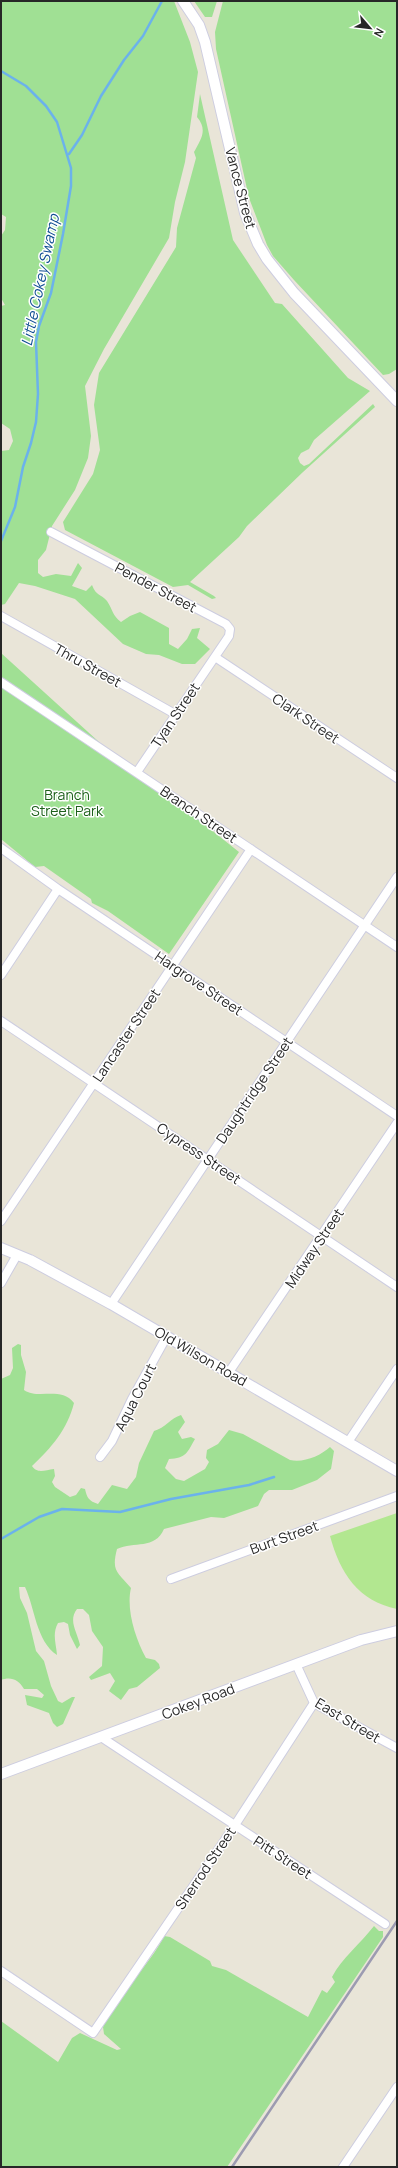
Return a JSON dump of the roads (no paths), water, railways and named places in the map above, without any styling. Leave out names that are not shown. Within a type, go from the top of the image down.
[{"type":"street","name":"Vance Street","points":[[183,1],[199,25],[206,42],[245,213],[258,244],[267,259],[294,293],[397,401]]},
{"type":"street","name":"Pender Street","points":[[51,532],[226,624],[230,629],[229,636],[215,657]]},
{"type":"street","name":"Thru Street","points":[[1,616],[175,714]]},
{"type":"street","name":"Tyan Street","points":[[137,772],[215,657]]},
{"type":"street","name":"Clark Street","points":[[215,657],[397,778]]},
{"type":"street","name":"Branch Street","points":[[1,682],[397,946]]},
{"type":"street","name":"Hargrove Street","points":[[1,848],[58,889],[397,1116]]},
{"type":"street","name":"Lancaster Street","points":[[1,1221],[251,849]]},
{"type":"street","name":"Daughtridge Street","points":[[111,1304],[397,877]]},
{"type":"street","points":[[1,975],[58,889]]},
{"type":"street","name":"Cypress Street","points":[[1,1021],[95,1082],[397,1286]]},
{"type":"street","name":"Midway Street","points":[[229,1372],[397,1123]]},
{"type":"street","name":"Old Wilson Road","points":[[1,1248],[111,1304],[397,1471]]},
{"type":"street","points":[[1,1282],[17,1255]]},
{"type":"street","name":"Aqua Court","points":[[100,1457],[112,1441],[132,1399],[167,1336]]},
{"type":"street","points":[[348,1442],[397,1369]]},
{"type":"street","name":"Burt Street","points":[[171,1579],[397,1496]]},
{"type":"street","name":"Cokey Road","points":[[1,1774],[361,1640],[397,1631]]},
{"type":"street","name":"East Street","points":[[296,1664],[314,1703],[397,1748]]},
{"type":"street","name":"Sherrod Street","points":[[1,1972],[93,2033],[314,1703]]},
{"type":"street","name":"Pitt Street","points":[[101,1737],[385,1924]]},
{"type":"street","points":[[343,2167],[397,2087]]},
{"type":"waterway","points":[[69,154],[82,135],[101,96],[124,60],[143,36],[162,1]]},
{"type":"waterway","name":"Little Cokey Swamp","points":[[1,71],[26,86],[46,106],[57,122],[71,168],[71,186],[63,234],[51,293],[39,326],[36,342],[38,394],[36,422],[23,467],[15,507],[1,541]]},
{"type":"waterway","points":[[1,1539],[39,1517],[62,1509],[120,1512],[171,1499],[249,1485],[274,1477]]},
{"type":"railway","points":[[232,2167],[397,1921]]},
{"type":"park label","name":"Branch Street Park","points":[[67,802]]}]
